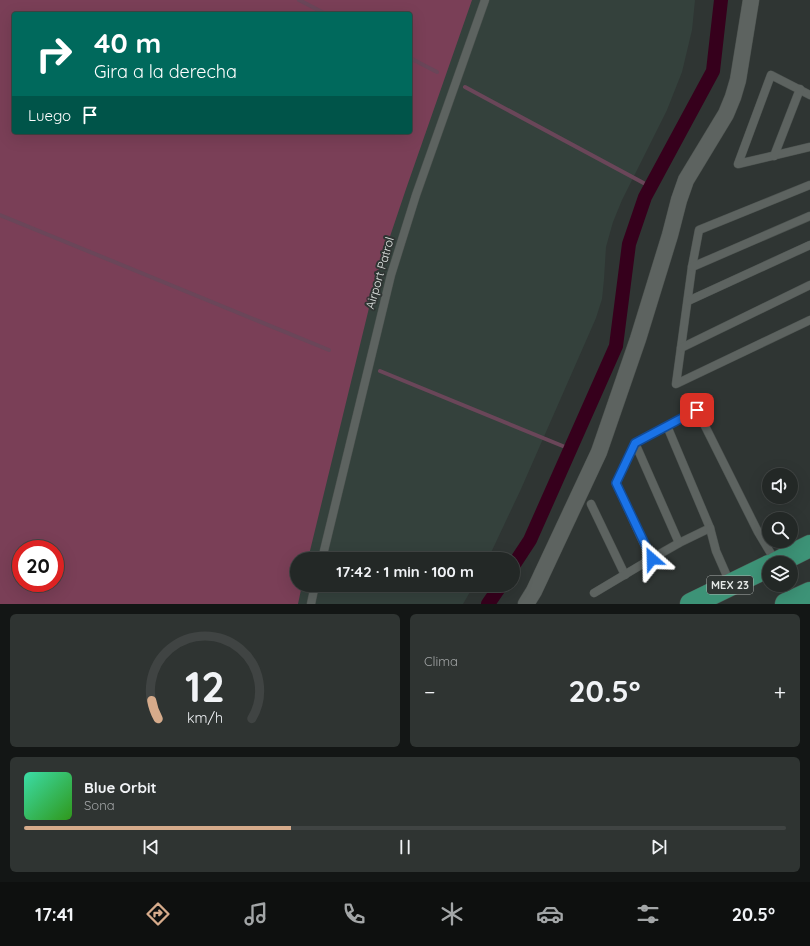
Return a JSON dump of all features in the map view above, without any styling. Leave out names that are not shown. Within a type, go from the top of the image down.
[{"type":"highway","points":[[790,556],[809,546]]},
{"type":"highway","name":"MEX 23","points":[[691,604],[762,570]]},
{"type":"highway","points":[[786,604],[810,593]]},
{"type":"street","points":[[526,604],[534,591],[599,452],[638,339],[686,180],[726,114],[733,97],[738,80],[751,0]]},
{"type":"lane","name":"Airport Patrol","points":[[324,552],[391,276],[416,195],[485,0]]},
{"type":"lane","points":[[810,95],[771,75],[738,164],[810,147]]},
{"type":"lane","points":[[774,156],[800,89]]},
{"type":"lane","points":[[810,185],[699,230],[692,267],[676,384],[810,320]]},
{"type":"lane","points":[[692,267],[810,216]]},
{"type":"lane","points":[[688,302],[810,245]]},
{"type":"lane","points":[[681,348],[810,285]]},
{"type":"lane","points":[[652,559],[616,483],[635,443],[697,410],[758,532],[772,556]]},
{"type":"lane","points":[[667,426],[710,528],[716,551],[731,585]]},
{"type":"lane","points":[[635,443],[680,543]]},
{"type":"lane","points":[[591,504],[625,575]]},
{"type":"lane","points":[[594,594],[680,543],[710,528]]},
{"type":"lane","points":[[311,604],[314,592]]},
{"type":"shaded area","points":[[0,0],[695,0],[692,30],[682,72],[667,110],[622,200],[613,222],[606,247],[602,299],[596,318],[521,489],[491,552],[290,552],[290,592],[470,592],[463,604],[0,604]]},
{"type":"shaded area","points":[[0,0],[472,0],[377,275],[310,552],[290,552],[290,592],[301,592],[298,604],[0,604]]},
{"type":"waterway","points":[[299,0],[322,12]]},
{"type":"waterway","points":[[520,555],[530,540],[616,346],[629,244],[645,197],[713,71],[721,0]]},
{"type":"waterway","points":[[412,59],[437,72]]},
{"type":"waterway","points":[[465,87],[651,187]]},
{"type":"waterway","points":[[0,215],[329,350]]},
{"type":"waterway","points":[[380,371],[570,449]]},
{"type":"waterway","points":[[488,604],[496,592]]},
{"type":"route","points":[[652,559],[616,483],[635,443],[697,410]]}]
